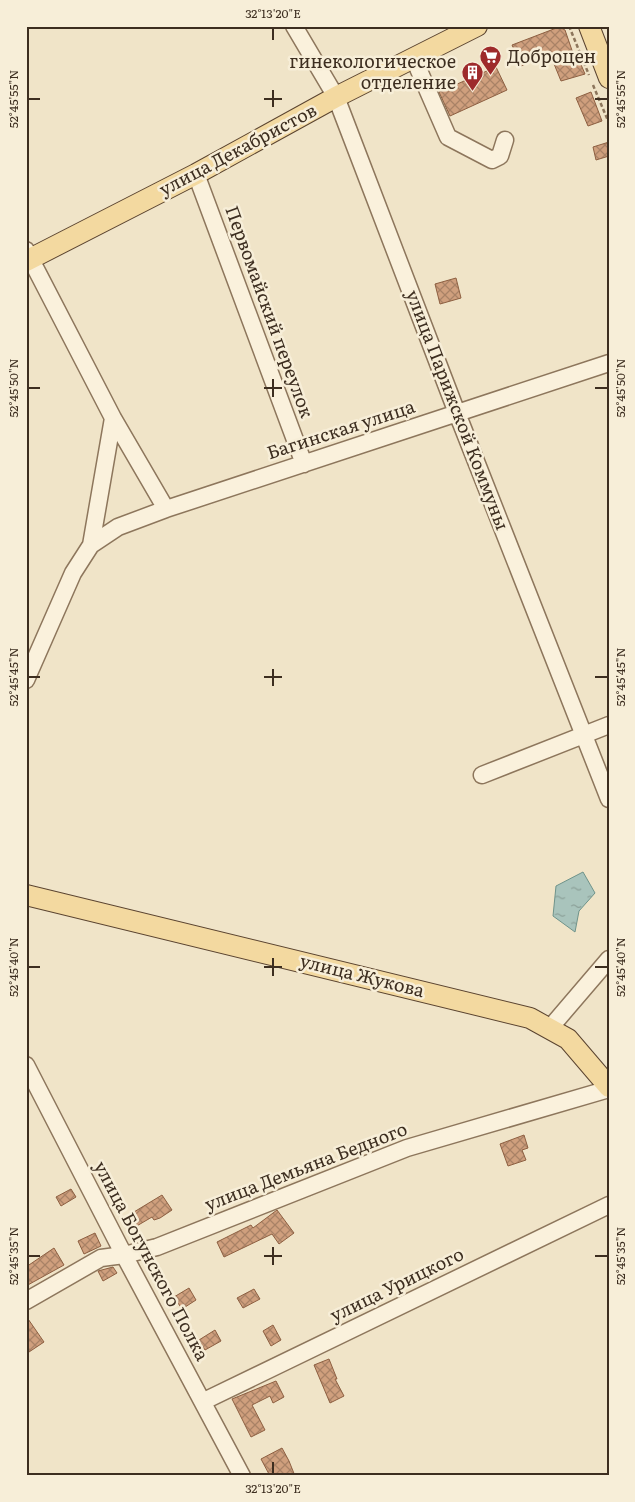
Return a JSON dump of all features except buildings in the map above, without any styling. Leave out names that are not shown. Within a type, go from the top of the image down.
[{"type":"main road","name":"улица Декабристов","points":[[28,257],[196,174],[336,97],[477,26]]},
{"type":"main road","points":[[589,26],[609,78]]},
{"type":"main road","name":"улица Жукова","points":[[26,895],[496,1008],[530,1018],[550,1028]]},
{"type":"main road","points":[[550,1028],[568,1039],[609,1088]]},
{"type":"street","name":"улица Парижской Коммуны","points":[[294,26],[336,97],[457,413],[609,799]]},
{"type":"street","points":[[414,59],[448,136],[492,160],[500,156],[505,140]]},
{"type":"street","name":"Первомайский переулок","points":[[196,174],[304,464]]},
{"type":"street","points":[[28,257],[113,418],[166,509]]},
{"type":"street","name":"Багинская улица","points":[[91,545],[118,527],[166,509],[609,363]]},
{"type":"street","points":[[26,680],[73,573],[91,545],[113,418]]},
{"type":"street","points":[[482,774],[609,725]]},
{"type":"street","points":[[550,1028],[609,959]]},
{"type":"street","name":"улица Богунского Полка","points":[[26,1065],[124,1255],[204,1401],[242,1476]]},
{"type":"street","name":"улица Демьяна Бедного","points":[[26,1300],[101,1258],[124,1255],[156,1247],[407,1148],[609,1088]]},
{"type":"street","name":"улица Урицкого","points":[[204,1401],[609,1205]]},
{"type":"water","points":[[583,872],[595,893],[579,911],[575,932],[553,916],[556,886]]},
{"type":"place","name":"Доброцен","points":[[491,76]]},
{"type":"place","name":"гинекологическое отделение","points":[[472,91]]}]
